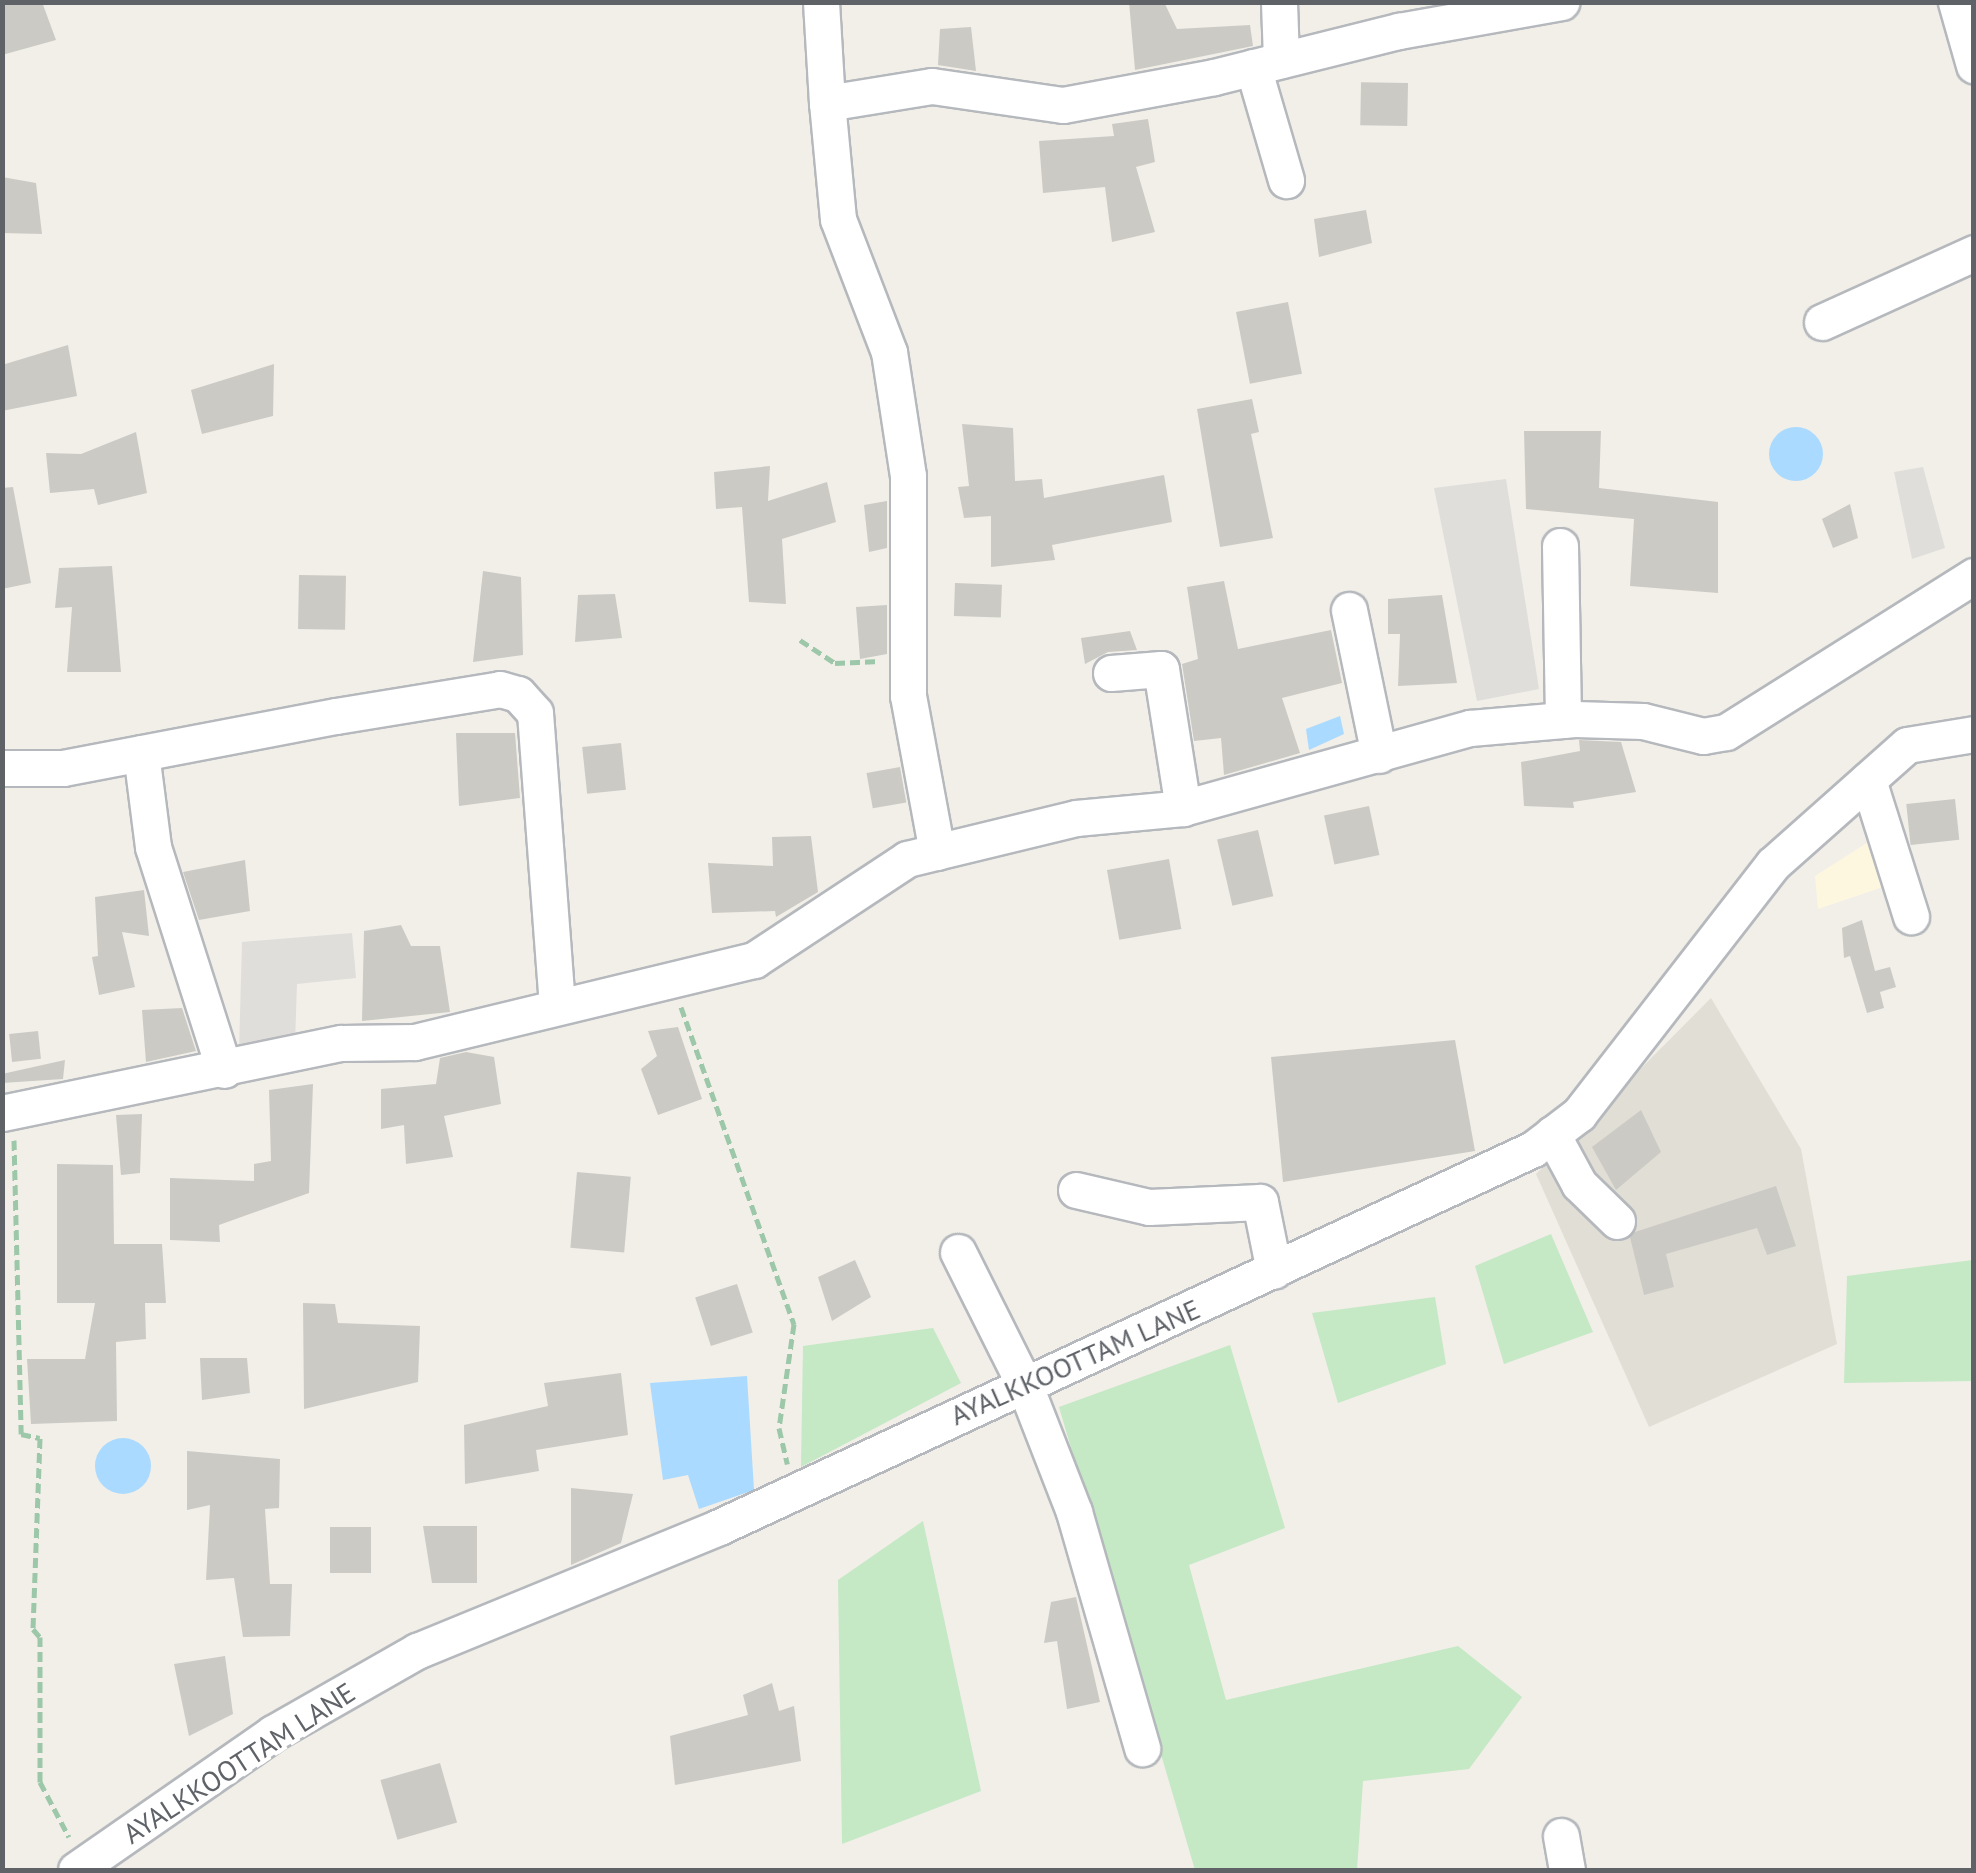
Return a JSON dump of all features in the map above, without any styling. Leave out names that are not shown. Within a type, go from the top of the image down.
[{"type":"street","points":[[821,2],[838,218],[889,352],[908,476],[908,696],[936,852]]},
{"type":"street","points":[[1279,2],[1267,64],[1286,180]]},
{"type":"street","points":[[827,103],[932,86],[1063,105],[1267,64],[1399,30],[1562,2]]},
{"type":"street","points":[[1956,2],[1972,69]]},
{"type":"street","points":[[1822,322],[1974,253]]},
{"type":"street","points":[[1560,546],[1563,720]]},
{"type":"street","points":[[8,1112],[341,1043],[415,1042],[754,960],[907,859],[1076,818],[1183,808],[1470,728],[1563,720],[1643,722],[1703,736],[1726,732],[1974,576]]},
{"type":"street","points":[[1349,610],[1380,755]]},
{"type":"street","points":[[1111,674],[1160,668],[1168,683],[1183,808]]},
{"type":"street","points":[[2,768],[63,768],[482,692],[518,694],[535,713],[557,1006]]},
{"type":"street","name":"AYALKKOOTTAM LANE","points":[[79,1868],[273,1733],[416,1651],[792,1492],[1025,1386],[1274,1271],[1552,1134],[1579,1114],[1773,864],[1907,744],[1974,734]]},
{"type":"street","points":[[142,753],[154,848],[224,1070]]},
{"type":"street","points":[[1868,780],[1911,916]]},
{"type":"street","points":[[1552,1134],[1579,1184],[1617,1221]]},
{"type":"street","points":[[1076,1190],[1149,1207],[1260,1202],[1274,1271]]},
{"type":"street","points":[[958,1252],[1025,1386],[1074,1512],[1142,1748]]},
{"type":"path","points":[[800,640],[849,666],[908,656]]},
{"type":"path","points":[[671,980],[794,1324],[779,1428],[792,1492]]},
{"type":"path","points":[[8,1112],[14,1355],[21,1434],[40,1438],[33,1629],[40,1638],[40,1782],[79,1868]]},
{"type":"shaded area","points":[[1923,467],[1945,548],[1912,559],[1894,472]]},
{"type":"shaded area","points":[[1506,479],[1539,689],[1477,701],[1434,488]]},
{"type":"shaded area","points":[[1870,841],[1883,887],[1818,909],[1815,876]]},
{"type":"shaded area","points":[[352,933],[356,978],[297,984],[295,1044],[239,1051],[242,942]]},
{"type":"shaded area","points":[[1711,998],[1801,1149],[1837,1344],[1649,1427],[1536,1174]]},
{"type":"green space","points":[[1551,1234],[1593,1332],[1504,1364],[1475,1266]]},
{"type":"green space","points":[[1973,1260],[1973,1381],[1844,1383],[1847,1276]]},
{"type":"green space","points":[[1435,1297],[1446,1364],[1338,1403],[1312,1313]]},
{"type":"green space","points":[[933,1328],[961,1383],[801,1467],[803,1346]]},
{"type":"green space","points":[[1230,1345],[1285,1528],[1189,1565],[1226,1700],[1458,1646],[1522,1697],[1469,1769],[1363,1781],[1357,1870],[1195,1870],[1059,1407]]},
{"type":"green space","points":[[923,1521],[981,1791],[842,1844],[838,1580]]},
{"type":"water","points":[[1796,427],[1815,435],[1823,454],[1815,473],[1796,481],[1777,473],[1769,454],[1777,435]]},
{"type":"water","points":[[1340,716],[1344,734],[1309,750],[1306,729]]},
{"type":"water","points":[[747,1376],[754,1490],[699,1509],[688,1475],[663,1480],[650,1383]]},
{"type":"water","points":[[123,1438],[143,1446],[151,1466],[143,1486],[123,1494],[103,1486],[95,1466],[103,1446]]},
{"type":"building","points":[[2,2],[42,2],[56,40],[2,55]]},
{"type":"building","points":[[1129,2],[1164,2],[1177,29],[1250,25],[1253,46],[1135,70]]},
{"type":"building","points":[[971,27],[976,71],[938,65],[940,29]]},
{"type":"building","points":[[1361,82],[1408,83],[1407,126],[1360,125]]},
{"type":"building","points":[[1148,119],[1155,162],[1136,167],[1155,232],[1112,242],[1105,187],[1043,193],[1039,141],[1114,136],[1112,124]]},
{"type":"building","points":[[2,177],[36,183],[42,234],[2,233]]},
{"type":"building","points":[[1366,210],[1372,243],[1319,257],[1314,219]]},
{"type":"building","points":[[1288,302],[1302,374],[1250,384],[1236,312]]},
{"type":"building","points":[[68,345],[77,396],[2,411],[2,365]]},
{"type":"building","points":[[274,364],[273,416],[202,434],[191,390]]},
{"type":"building","points":[[1252,399],[1259,432],[1251,434],[1273,538],[1220,547],[1197,409]]},
{"type":"building","points":[[962,424],[1013,428],[1015,481],[1042,479],[1044,498],[1164,475],[1172,522],[1052,545],[1055,560],[991,567],[991,516],[964,518],[958,487],[969,486]]},
{"type":"building","points":[[1524,431],[1601,431],[1599,488],[1718,502],[1718,593],[1630,586],[1634,519],[1526,509]]},
{"type":"building","points":[[136,432],[147,493],[98,505],[94,489],[50,493],[46,453],[81,454]]},
{"type":"building","points":[[770,466],[768,501],[827,482],[836,522],[782,539],[786,604],[749,602],[742,507],[716,509],[714,472]]},
{"type":"building","points":[[13,487],[31,583],[2,589],[2,488]]},
{"type":"building","points":[[887,501],[887,548],[869,552],[864,505]]},
{"type":"building","points":[[1850,504],[1858,538],[1833,548],[1822,519]]},
{"type":"building","points":[[112,566],[121,672],[67,672],[72,607],[55,608],[59,568]]},
{"type":"building","points":[[483,571],[521,577],[523,655],[473,662]]},
{"type":"building","points":[[299,575],[346,576],[345,630],[298,629]]},
{"type":"building","points":[[1224,581],[1238,649],[1331,630],[1342,683],[1282,698],[1300,753],[1224,775],[1221,738],[1194,741],[1182,664],[1198,659],[1187,587]]},
{"type":"building","points":[[955,583],[1002,585],[1001,618],[954,616]]},
{"type":"building","points":[[615,594],[622,638],[575,642],[578,595]]},
{"type":"building","points":[[1442,595],[1457,683],[1398,686],[1400,634],[1388,634],[1388,599]]},
{"type":"building","points":[[887,605],[887,654],[860,659],[856,607]]},
{"type":"building","points":[[1130,631],[1137,650],[1108,652],[1085,664],[1081,638]]},
{"type":"building","points":[[456,733],[515,733],[520,798],[459,806]]},
{"type":"building","points":[[1579,740],[1621,742],[1636,792],[1573,802],[1574,808],[1524,806],[1521,762],[1580,751]]},
{"type":"building","points":[[621,743],[626,790],[587,794],[582,747]]},
{"type":"building","points":[[900,767],[906,802],[873,808],[867,773]]},
{"type":"building","points":[[1955,799],[1959,840],[1911,845],[1906,804]]},
{"type":"building","points":[[1369,806],[1379,855],[1334,864],[1324,816]]},
{"type":"building","points":[[1258,830],[1273,896],[1232,906],[1217,839]]},
{"type":"building","points":[[811,836],[818,892],[776,917],[775,911],[712,913],[708,863],[773,866],[772,837]]},
{"type":"building","points":[[1169,859],[1181,929],[1119,940],[1107,870]]},
{"type":"building","points":[[245,860],[250,911],[199,920],[183,872]]},
{"type":"building","points":[[144,890],[149,936],[122,932],[135,987],[99,995],[92,957],[98,956],[95,897]]},
{"type":"building","points":[[1862,920],[1875,971],[1890,967],[1896,987],[1880,992],[1884,1008],[1867,1013],[1850,956],[1844,958],[1842,928]]},
{"type":"building","points":[[401,925],[411,946],[440,946],[450,1012],[362,1021],[364,931]]},
{"type":"building","points":[[182,1008],[196,1051],[146,1062],[142,1010]]},
{"type":"building","points":[[678,1027],[702,1099],[658,1115],[641,1069],[657,1056],[648,1031]]},
{"type":"building","points":[[38,1031],[41,1059],[12,1062],[9,1034]]},
{"type":"building","points":[[1455,1040],[1475,1151],[1283,1182],[1271,1057]]},
{"type":"building","points":[[466,1052],[494,1057],[501,1104],[444,1116],[453,1157],[406,1164],[404,1125],[381,1129],[381,1089],[436,1084],[440,1058]]},
{"type":"building","points":[[65,1060],[63,1079],[2,1083],[2,1074]]},
{"type":"building","points":[[313,1084],[309,1193],[219,1225],[220,1242],[170,1240],[170,1178],[254,1181],[254,1164],[271,1161],[269,1090]]},
{"type":"building","points":[[1641,1110],[1661,1152],[1616,1190],[1592,1147]]},
{"type":"building","points":[[142,1114],[140,1173],[121,1175],[116,1115]]},
{"type":"building","points":[[57,1164],[113,1165],[114,1244],[162,1244],[166,1303],[145,1303],[146,1339],[116,1342],[117,1421],[31,1424],[27,1359],[85,1359],[95,1303],[57,1303]]},
{"type":"building","points":[[577,1172],[631,1177],[624,1252],[570,1248]]},
{"type":"building","points":[[1776,1186],[1796,1246],[1767,1255],[1757,1228],[1666,1254],[1674,1287],[1644,1295],[1630,1237],[1635,1232]]},
{"type":"building","points":[[855,1260],[871,1297],[832,1321],[818,1277]]},
{"type":"building","points":[[737,1284],[753,1333],[711,1346],[695,1298]]},
{"type":"building","points":[[303,1303],[335,1304],[338,1323],[420,1326],[418,1382],[304,1409]]},
{"type":"building","points":[[200,1358],[247,1358],[250,1393],[202,1400]]},
{"type":"building","points":[[621,1373],[628,1435],[536,1450],[539,1471],[465,1484],[464,1425],[548,1406],[544,1383]]},
{"type":"building","points":[[187,1451],[280,1459],[279,1508],[265,1509],[270,1584],[292,1584],[290,1636],[243,1637],[234,1578],[206,1580],[210,1505],[187,1510]]},
{"type":"building","points":[[571,1488],[633,1494],[621,1543],[571,1565]]},
{"type":"building","points":[[423,1526],[477,1526],[477,1583],[432,1583]]},
{"type":"building","points":[[330,1527],[371,1527],[371,1573],[330,1573]]},
{"type":"building","points":[[1076,1597],[1100,1702],[1067,1709],[1057,1641],[1044,1643],[1051,1602]]},
{"type":"building","points":[[225,1656],[233,1714],[189,1736],[174,1664]]},
{"type":"building","points":[[772,1683],[779,1711],[794,1706],[801,1761],[675,1785],[670,1736],[748,1715],[743,1695]]},
{"type":"building","points":[[440,1763],[457,1823],[397,1840],[380,1780]]}]
